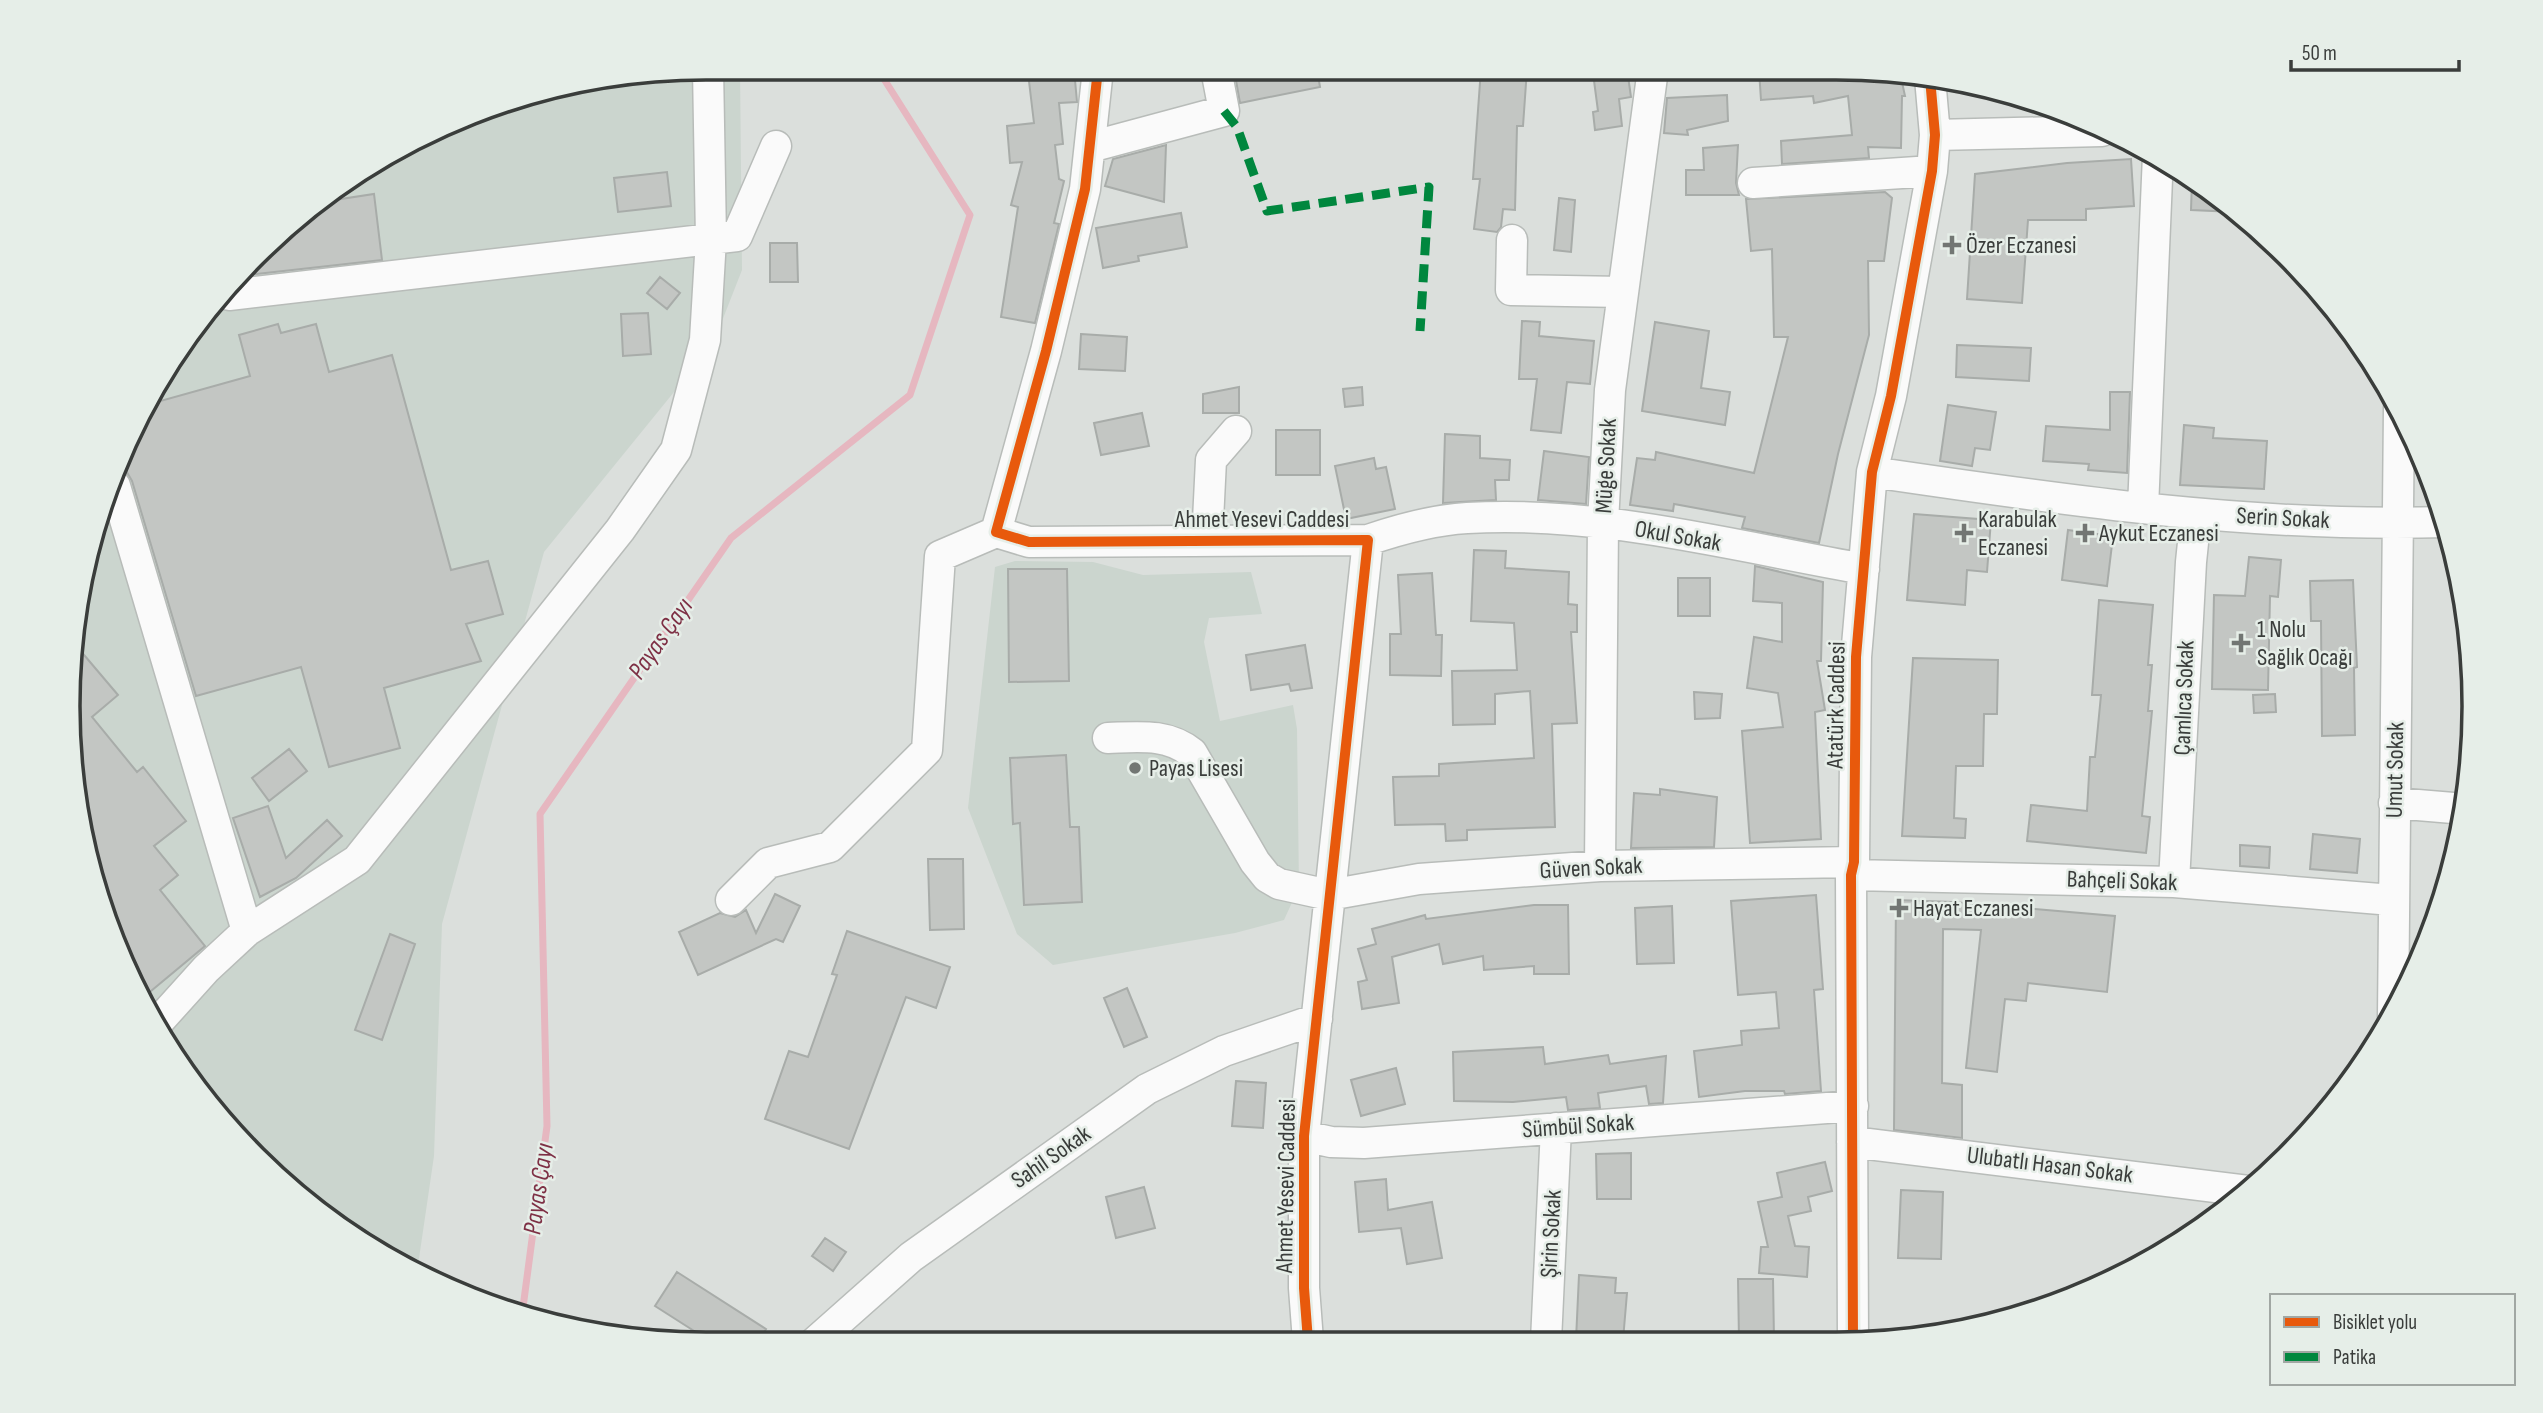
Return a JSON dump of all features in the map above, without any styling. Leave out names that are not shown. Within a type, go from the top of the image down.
[{"type":"street","points":[[163,1017],[247,931],[357,860],[579,583],[676,450],[705,340],[711,239],[708,80]]},
{"type":"street","points":[[731,900],[768,863],[830,847],[927,750],[940,556],[996,532],[1046,351],[1085,189],[1097,80]]},
{"type":"street","points":[[1090,147],[1224,111],[1218,80]]},
{"type":"street","name":"Müge Sokak","points":[[1600,866],[1603,523],[1609,390],[1652,80]]},
{"type":"street","name":"Atatürk Caddesi","points":[[1853,1332],[1856,657],[1872,472],[1891,396],[1933,171],[1935,135],[1931,88]]},
{"type":"street","points":[[1935,135],[2083,131]]},
{"type":"street","points":[[236,294],[737,236],[776,146]]},
{"type":"street","points":[[2143,508],[2157,169]]},
{"type":"street","points":[[1753,183],[1933,171]]},
{"type":"street","points":[[1512,240],[1511,290],[1623,292]]},
{"type":"street","points":[[1207,541],[1211,460],[1236,431]]},
{"type":"street","name":"Umut Sokak","points":[[2393,993],[2399,433]]},
{"type":"street","name":"Serin Sokak","points":[[1872,472],[2196,514],[2400,524],[2434,523]]},
{"type":"street","points":[[118,495],[247,931]]},
{"type":"street","name":"Çamlıca Sokak","points":[[2174,883],[2191,562],[2196,514]]},
{"type":"street","name":"Okul Sokak","points":[[1368,540],[1413,526],[1467,518],[1580,520],[1864,569]]},
{"type":"street","name":"Ahmet Yesevi Caddesi","points":[[996,532],[1029,541],[1368,540],[1304,1136],[1304,1288],[1307,1332]]},
{"type":"street","points":[[1108,738],[1153,737],[1177,741],[1192,753],[1255,862],[1267,877],[1279,884],[1329,895]]},
{"type":"street","points":[[2394,803],[2454,808]]},
{"type":"street","name":"Güven Sokak","points":[[1329,895],[1419,879],[1600,866],[1853,868]]},
{"type":"street","name":"Bahçeli Sokak","points":[[1853,868],[2174,883],[2392,900]]},
{"type":"street","name":"Sahil Sokak","points":[[826,1332],[911,1257],[1147,1089],[1224,1051],[1317,1019]]},
{"type":"street","name":"Sümbül Sokak","points":[[1304,1136],[1331,1142],[1364,1143],[1853,1105]]},
{"type":"street","name":"Şirin Sokak","points":[[1546,1332],[1556,1128]]},
{"type":"street","name":"Ulubatlı Hasan Sokak","points":[[1852,1142],[2234,1189]]},
{"type":"shaded area","points":[[740,80],[742,270],[713,344],[544,552],[442,924],[434,1156],[418,1262],[393,1249],[325,1203],[264,1149],[210,1088],[164,1020],[128,946],[114,908],[102,869],[86,788],[80,706],[82,666],[86,625],[102,544],[128,467],[164,393],[186,359],[236,294],[264,264],[325,210],[393,164],[467,128],[505,114],[544,102],[625,86]]},
{"type":"shaded area","name":"Payas Lisesi","points":[[1015,561],[1093,562],[1143,575],[1251,572],[1262,614],[1209,618],[1204,642],[1220,721],[1293,705],[1297,729],[1299,887],[1284,920],[1235,933],[1053,965],[1017,934],[968,808],[995,567]]},
{"type":"building","points":[[1029,80],[1075,80],[1077,102],[1059,103],[1063,144],[1055,145],[1059,179],[1064,181],[1054,223],[1059,224],[1035,323],[1001,317],[1018,207],[1011,205],[1022,162],[1010,163],[1007,126],[1034,123]]},
{"type":"building","points":[[1236,80],[1319,80],[1320,87],[1240,103]]},
{"type":"building","points":[[1480,80],[1526,80],[1523,126],[1517,126],[1515,210],[1503,209],[1501,227],[1497,232],[1474,229],[1480,179],[1473,179]]},
{"type":"building","points":[[1594,80],[1629,80],[1631,97],[1619,99],[1622,126],[1595,130],[1593,112],[1598,111]]},
{"type":"building","points":[[1760,80],[1836,80],[1902,84],[1905,96],[1902,96],[1901,148],[1868,147],[1869,158],[1782,164],[1781,141],[1852,135],[1848,96],[1814,103],[1813,96],[1761,100]]},
{"type":"building","points":[[1727,95],[1728,121],[1687,130],[1688,135],[1664,133],[1667,98]]},
{"type":"building","points":[[1166,145],[1164,202],[1105,186],[1113,159]]},
{"type":"building","points":[[1738,145],[1736,183],[1739,195],[1686,195],[1686,170],[1704,170],[1703,148]]},
{"type":"building","points":[[2131,159],[2134,206],[2086,209],[2086,220],[2028,220],[2022,303],[1967,299],[1975,174],[2067,163]]},
{"type":"building","points":[[667,172],[671,206],[618,212],[614,178]]},
{"type":"building","points":[[2192,191],[2219,211],[2191,210]]},
{"type":"building","points":[[1885,192],[1892,198],[1884,261],[1868,261],[1869,335],[1838,454],[1819,543],[1742,528],[1745,517],[1674,504],[1673,511],[1630,505],[1637,458],[1655,460],[1656,452],[1754,473],[1788,337],[1774,337],[1772,249],[1751,251],[1746,199]]},
{"type":"building","points":[[374,194],[382,260],[254,274],[294,236],[341,199]]},
{"type":"building","points":[[1559,198],[1575,200],[1571,252],[1554,250]]},
{"type":"building","points":[[1181,213],[1187,247],[1138,256],[1139,261],[1103,268],[1096,228]]},
{"type":"building","points":[[770,243],[797,243],[798,282],[770,282]]},
{"type":"building","points":[[660,277],[680,293],[667,309],[647,293]]},
{"type":"building","points":[[648,313],[651,354],[623,356],[621,314]]},
{"type":"building","points":[[1522,321],[1540,322],[1539,336],[1594,341],[1590,384],[1567,382],[1561,433],[1531,430],[1537,379],[1519,379]]},
{"type":"building","points":[[1655,322],[1709,331],[1701,388],[1730,392],[1725,425],[1642,411]]},
{"type":"building","points":[[278,324],[281,333],[316,324],[329,372],[392,355],[451,570],[488,561],[503,614],[466,624],[481,661],[384,688],[400,748],[329,767],[301,667],[196,696],[132,481],[126,471],[160,401],[250,376],[239,335]]},
{"type":"building","points":[[1081,334],[1127,337],[1125,371],[1079,369]]},
{"type":"building","points":[[1957,345],[2031,348],[2029,381],[1956,377]]},
{"type":"building","points":[[1239,387],[1239,413],[1203,413],[1203,394]]},
{"type":"building","points":[[1362,387],[1363,405],[1345,407],[1343,389]]},
{"type":"building","points":[[2110,392],[2130,392],[2127,473],[2088,470],[2089,464],[2043,461],[2046,426],[2110,430]]},
{"type":"building","points":[[1948,405],[1996,412],[1990,450],[1975,448],[1972,466],[1940,461]]},
{"type":"building","points":[[1142,413],[1149,446],[1101,455],[1094,423]]},
{"type":"building","points":[[2184,425],[2214,428],[2213,438],[2267,441],[2264,489],[2180,485]]},
{"type":"building","points":[[1276,430],[1320,430],[1320,475],[1276,475]]},
{"type":"building","points":[[1445,434],[1480,436],[1480,458],[1510,460],[1509,480],[1495,480],[1496,500],[1443,503]]},
{"type":"building","points":[[1544,451],[1589,457],[1586,504],[1538,500]]},
{"type":"building","points":[[1374,458],[1376,469],[1386,467],[1395,509],[1346,519],[1335,466]]},
{"type":"building","points":[[1914,514],[1991,520],[1987,572],[1967,570],[1965,605],[1907,600]]},
{"type":"building","points":[[2068,530],[2113,536],[2107,586],[2062,580]]},
{"type":"building","points":[[1474,550],[1506,551],[1505,568],[1569,572],[1568,604],[1577,605],[1577,632],[1571,632],[1577,723],[1552,724],[1555,827],[1467,830],[1467,840],[1446,841],[1445,824],[1395,825],[1393,777],[1439,776],[1439,764],[1534,758],[1530,691],[1495,694],[1495,724],[1453,725],[1452,671],[1517,670],[1514,623],[1471,621]]},
{"type":"building","name":"1 Nolu Sağlık Ocağı","points":[[2249,557],[2281,560],[2278,597],[2270,596],[2268,690],[2212,689],[2214,595],[2245,596]]},
{"type":"building","points":[[1755,566],[1823,582],[1821,661],[1817,661],[1825,710],[1815,712],[1821,839],[1750,843],[1742,731],[1783,727],[1778,693],[1747,688],[1754,637],[1782,642],[1782,603],[1753,601]]},
{"type":"building","points":[[1008,569],[1067,569],[1069,681],[1009,682]]},
{"type":"building","points":[[1432,573],[1436,635],[1442,635],[1441,676],[1390,675],[1390,634],[1401,634],[1398,575]]},
{"type":"building","points":[[1678,578],[1710,578],[1710,616],[1678,616]]},
{"type":"building","points":[[2353,580],[2357,667],[2354,668],[2355,735],[2322,736],[2321,621],[2311,621],[2310,581]]},
{"type":"building","points":[[2099,600],[2153,605],[2148,665],[2152,665],[2148,711],[2152,711],[2142,816],[2150,817],[2146,853],[2027,841],[2031,805],[2087,811],[2090,757],[2095,757],[2101,695],[2092,695]]},
{"type":"building","points":[[1305,645],[1312,688],[1291,691],[1289,684],[1251,690],[1246,655]]},
{"type":"building","points":[[83,654],[118,695],[92,717],[137,772],[143,767],[186,821],[154,846],[178,875],[160,890],[205,946],[150,992],[114,908],[93,829],[82,747],[80,706]]},
{"type":"building","points":[[1913,658],[1998,660],[1997,714],[1984,714],[1983,766],[1956,766],[1954,818],[1966,819],[1965,838],[1902,836]]},
{"type":"building","points":[[1694,692],[1722,694],[1720,718],[1695,719]]},
{"type":"building","points":[[2275,694],[2276,712],[2254,713],[2253,695]]},
{"type":"building","points":[[289,749],[307,771],[269,801],[252,778]]},
{"type":"building","points":[[1066,755],[1070,827],[1079,827],[1082,902],[1024,905],[1020,823],[1013,824],[1010,758]]},
{"type":"building","points":[[1660,789],[1717,797],[1714,847],[1631,848],[1634,793],[1660,795]]},
{"type":"building","points":[[268,806],[286,858],[327,820],[342,836],[296,878],[260,897],[233,818]]},
{"type":"building","points":[[2313,834],[2360,839],[2357,873],[2310,869]]},
{"type":"building","points":[[2240,845],[2270,847],[2269,868],[2240,866]]},
{"type":"building","points":[[928,859],[963,859],[964,929],[930,930]]},
{"type":"building","points":[[775,894],[800,906],[783,942],[776,939],[698,975],[679,932],[720,913],[735,917],[746,910],[756,933]]},
{"type":"building","points":[[1816,895],[1823,989],[1814,990],[1821,1091],[1785,1094],[1784,1091],[1745,1091],[1699,1097],[1694,1051],[1742,1045],[1741,1031],[1779,1028],[1776,992],[1738,995],[1731,901]]},
{"type":"building","points":[[1896,900],[1953,902],[2115,916],[2107,992],[2028,983],[2026,1001],[2005,999],[1997,1072],[1966,1068],[1981,930],[1943,929],[1942,1083],[1962,1085],[1962,1138],[1894,1130]]},
{"type":"building","points":[[1534,905],[1568,905],[1569,974],[1534,974],[1534,966],[1484,970],[1483,956],[1443,964],[1439,944],[1392,957],[1399,1003],[1362,1009],[1358,982],[1367,980],[1358,949],[1376,944],[1372,929],[1425,915],[1426,919]]},
{"type":"building","points":[[1672,906],[1674,963],[1637,964],[1635,908]]},
{"type":"building","points":[[847,931],[950,967],[936,1008],[906,997],[849,1149],[765,1119],[789,1051],[808,1057],[837,975],[832,974]]},
{"type":"building","points":[[390,934],[415,944],[382,1040],[355,1030]]},
{"type":"building","points":[[1127,988],[1147,1037],[1124,1047],[1104,998]]},
{"type":"building","points":[[1543,1047],[1545,1064],[1608,1055],[1610,1064],[1666,1056],[1663,1103],[1649,1104],[1646,1086],[1598,1093],[1600,1108],[1568,1110],[1566,1097],[1513,1102],[1454,1101],[1453,1052]]},
{"type":"building","points":[[1396,1068],[1405,1104],[1361,1116],[1351,1080]]},
{"type":"building","points":[[1236,1081],[1266,1083],[1263,1128],[1232,1126]]},
{"type":"building","points":[[1631,1153],[1631,1199],[1597,1199],[1596,1154]]},
{"type":"building","points":[[1825,1162],[1832,1191],[1808,1197],[1811,1211],[1788,1216],[1795,1246],[1809,1247],[1807,1277],[1759,1273],[1761,1247],[1768,1247],[1758,1202],[1782,1197],[1777,1173]]},
{"type":"building","points":[[1386,1179],[1388,1210],[1432,1202],[1442,1258],[1407,1264],[1401,1228],[1359,1232],[1355,1182]]},
{"type":"building","points":[[1144,1187],[1155,1228],[1116,1238],[1106,1197]]},
{"type":"building","points":[[1901,1190],[1943,1192],[1941,1259],[1898,1258]]},
{"type":"building","points":[[825,1238],[846,1252],[833,1271],[812,1256]]},
{"type":"building","points":[[677,1272],[766,1329],[764,1332],[695,1332],[655,1306]]},
{"type":"building","points":[[1579,1275],[1616,1278],[1615,1293],[1627,1293],[1624,1332],[1576,1332]]},
{"type":"building","points":[[1738,1279],[1773,1279],[1774,1332],[1739,1332]]},
{"type":"waterway","name":"Payas Çayı","points":[[523,1305],[547,1126],[540,814],[731,538],[910,395],[970,215],[885,80]]},
{"type":"marked path","points":[[1224,111],[1237,127],[1267,211],[1429,187],[1420,331]]},
{"type":"cycle path","points":[[1097,80],[1085,189],[1046,351],[996,532],[1029,542],[1368,540],[1304,1136],[1304,1288],[1307,1332]]},
{"type":"cycle path","points":[[1853,1332],[1851,875],[1854,862],[1856,657],[1872,472],[1891,396],[1932,171],[1935,135],[1931,88]]},
{"type":"place","name":"Özer Eczanesi","points":[[1952,245]]},
{"type":"place","name":"Karabulak Eczanesi","points":[[1964,533]]},
{"type":"place","name":"Aykut Eczanesi","points":[[2085,533]]},
{"type":"place","name":"1 Nolu Sağlık Ocağı","points":[[2241,643]]},
{"type":"place","name":"Payas Lisesi","points":[[1135,768]]},
{"type":"place","name":"Hayat Eczanesi","points":[[1899,908]]}]
